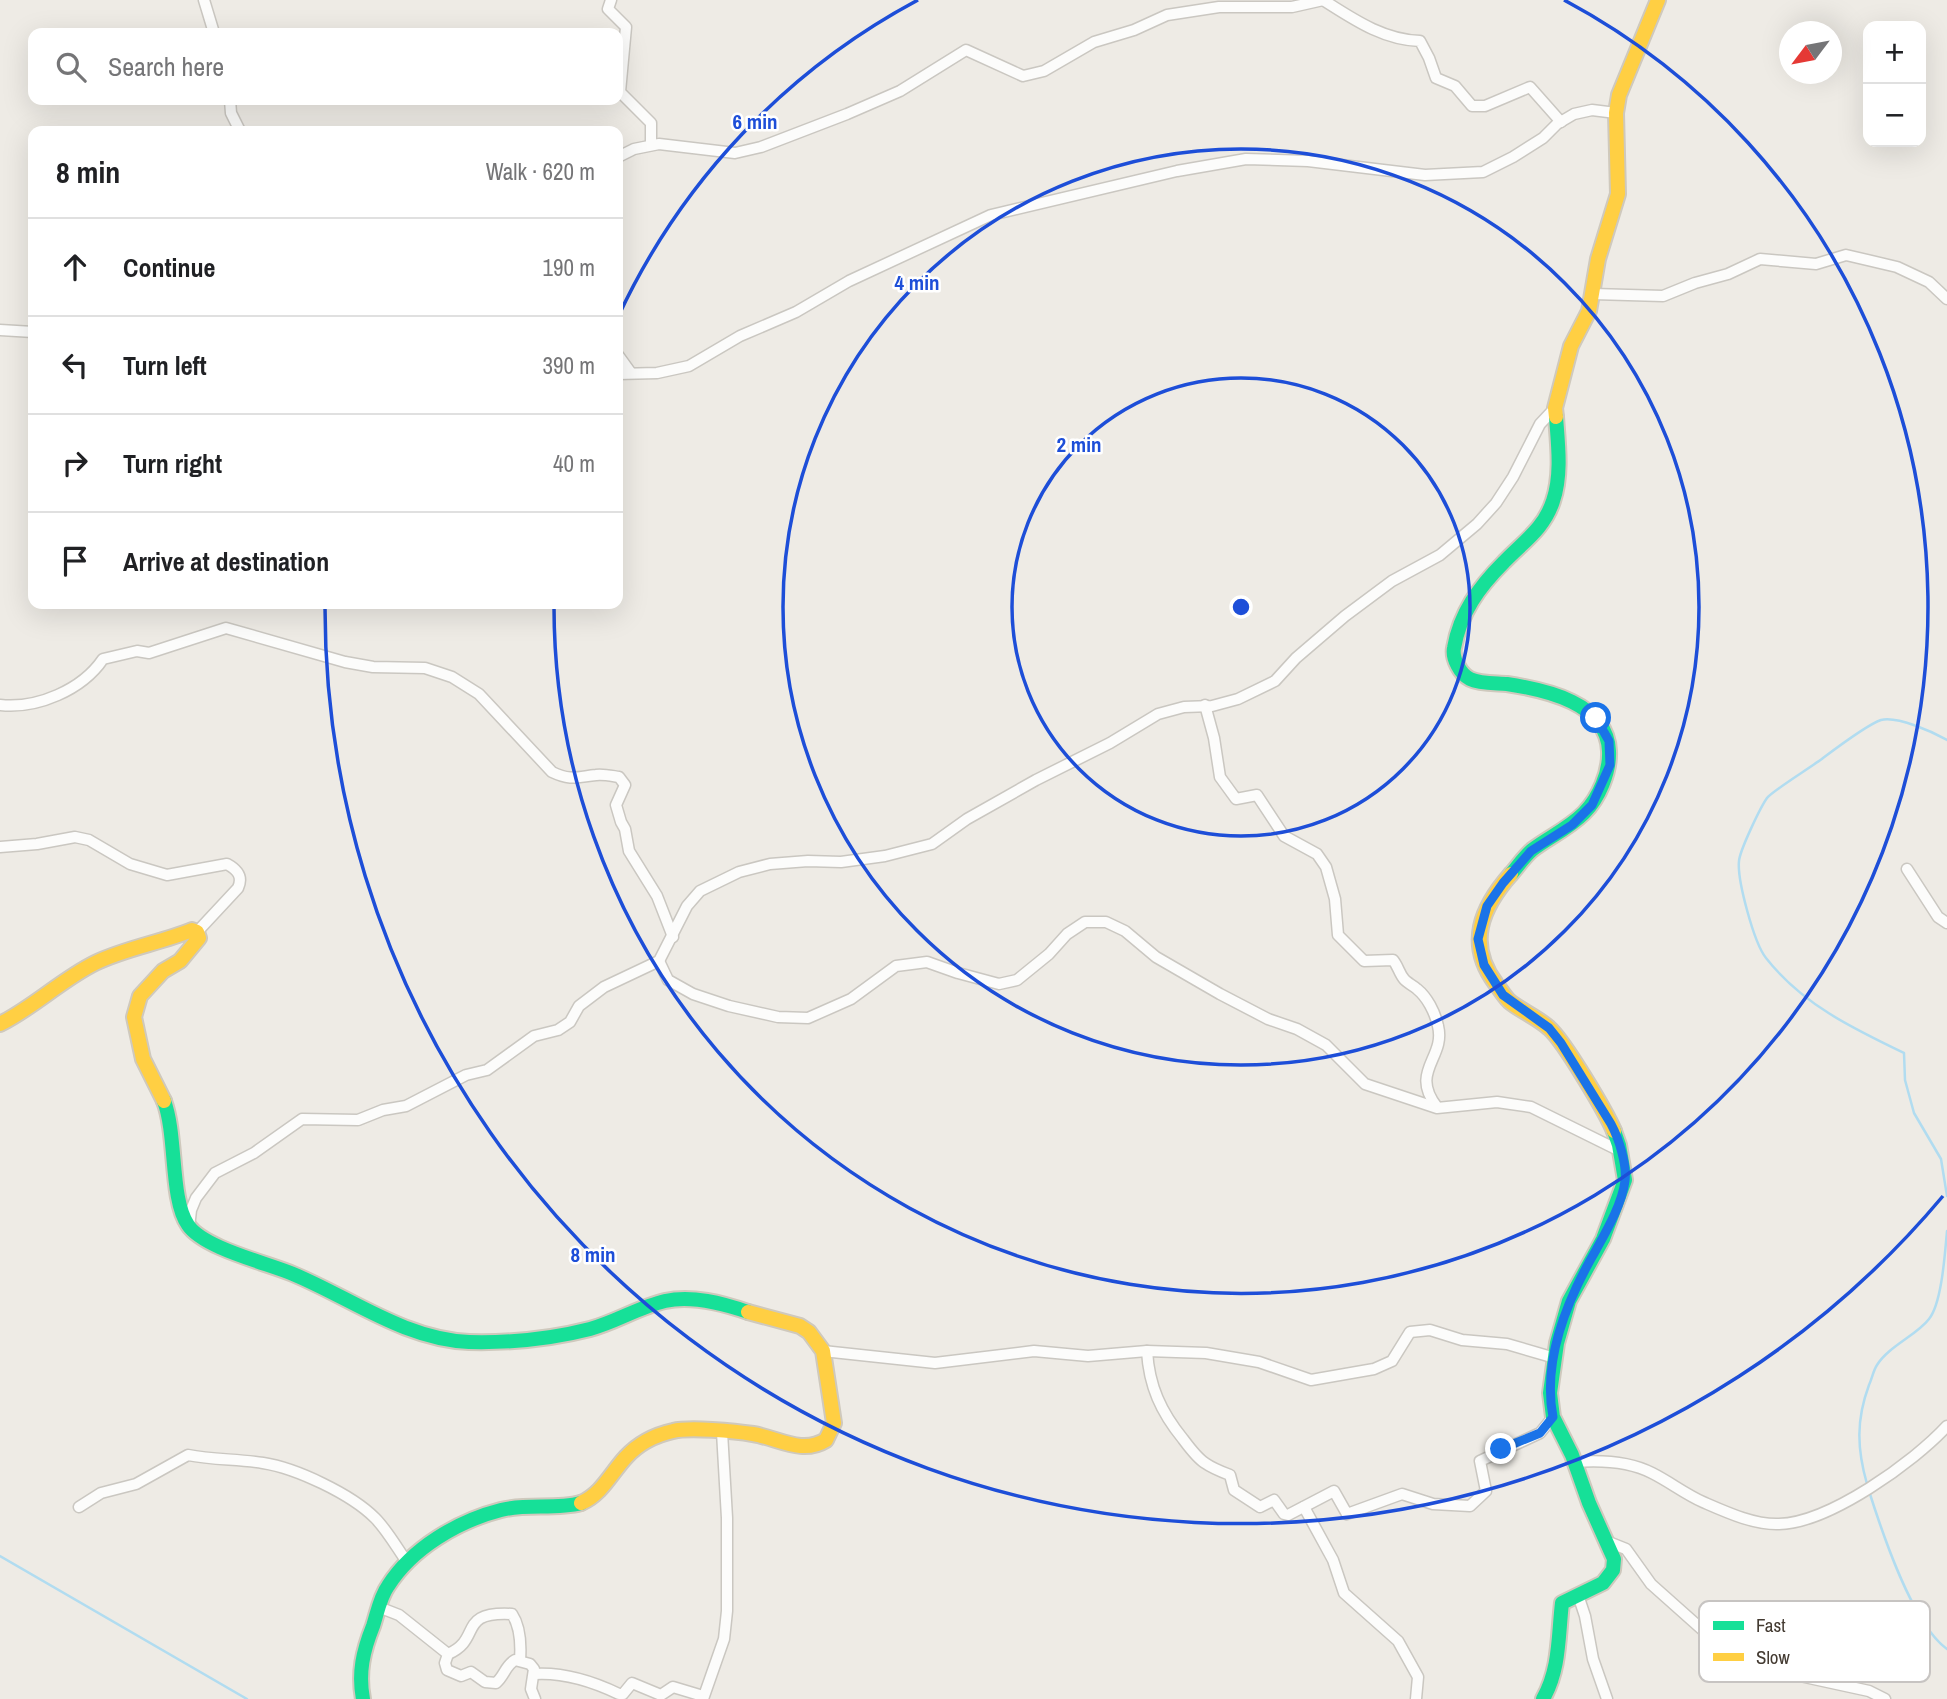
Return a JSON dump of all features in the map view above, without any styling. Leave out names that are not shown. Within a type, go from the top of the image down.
[{"type":"street","points":[[204,0],[212,28]]},
{"type":"street","points":[[611,0],[608,9],[626,27],[623,60]]},
{"type":"street","points":[[623,155],[634,149],[659,144],[735,153],[761,147],[900,91],[966,50],[1023,76],[1044,71],[1094,42],[1134,30],[1167,15],[1220,3],[1292,7],[1323,0],[1381,34],[1401,41],[1420,41],[1436,78],[1455,86],[1472,106],[1485,107],[1530,87],[1561,122]]},
{"type":"street","points":[[1543,1699],[1553,1680],[1558,1661],[1562,1603],[1600,1586],[1609,1578],[1614,1566],[1614,1559],[1553,1417],[1550,1394],[1555,1358],[1569,1301],[1602,1239],[1625,1180],[1620,1150],[1611,1124],[1549,1028],[1508,1000],[1490,976],[1480,952],[1478,939],[1487,906],[1503,883],[1531,851],[1585,814],[1592,805],[1610,765],[1609,741],[1596,718],[1587,710],[1556,695],[1527,687],[1470,679],[1461,671],[1453,655],[1465,609],[1549,514],[1559,463],[1555,408],[1571,346],[1593,295],[1598,259],[1618,194],[1616,113],[1622,86],[1657,0]]},
{"type":"street","points":[[623,95],[651,123],[651,145]]},
{"type":"street","points":[[230,105],[238,126]]},
{"type":"street","points":[[623,374],[657,373],[690,366],[740,336],[796,312],[849,281],[991,215],[1177,171],[1246,159],[1308,161],[1425,175],[1483,172],[1513,157],[1543,138],[1561,122],[1584,111],[1616,113]]},
{"type":"street","points":[[1593,295],[1663,296],[1760,260],[1816,264],[1846,256],[1897,267],[1929,282],[1947,299]]},
{"type":"street","points":[[0,330],[28,332]]},
{"type":"street","points":[[623,362],[631,373]]},
{"type":"street","points":[[189,1228],[191,1210],[196,1198],[215,1173],[254,1153],[302,1119],[358,1120],[406,1105],[466,1075],[487,1070],[534,1037],[558,1030],[570,1022],[579,1006],[604,987],[659,961],[687,906],[700,891],[739,872],[769,864],[808,861],[842,863],[932,844],[952,828],[1036,780],[1110,743],[1158,715],[1184,707],[1212,706],[1238,699],[1275,681],[1296,658],[1345,616],[1392,581],[1440,555],[1477,524],[1496,503],[1513,477],[1540,424],[1555,408]]},
{"type":"street","points":[[0,705],[40,702],[71,688],[96,670],[103,659],[137,650],[149,653],[226,628],[345,662],[373,667],[425,668],[452,677],[479,694],[552,772],[562,777],[577,779],[598,774],[619,778],[625,785],[616,805],[625,829],[629,851],[657,896],[673,937]]},
{"type":"street","points":[[1205,705],[1220,777],[1236,799],[1257,795],[1284,836],[1317,854],[1326,867],[1335,898],[1338,935],[1364,961],[1393,960],[1403,978],[1424,995],[1439,1026],[1437,1045],[1425,1082],[1429,1098],[1437,1108]]},
{"type":"street","points":[[0,847],[75,837],[89,841],[130,864],[167,875],[227,864],[238,872],[240,884],[197,932]]},
{"type":"street","points":[[1907,869],[1938,917],[1947,923]]},
{"type":"street","points":[[659,961],[668,980],[693,994],[729,1006],[778,1017],[807,1018],[851,999],[896,966],[927,961],[999,984],[1017,980],[1049,954],[1067,934],[1085,922],[1105,922],[1125,931],[1156,957],[1220,994],[1326,1045],[1365,1084],[1437,1108],[1497,1102],[1531,1107],[1620,1150]]},
{"type":"street","points":[[0,1024],[28,1008],[60,983],[104,959],[168,941],[192,930],[197,932]]},
{"type":"street","points":[[197,932],[199,939],[180,961],[163,971],[145,990],[134,1017],[144,1059],[170,1116],[180,1208],[189,1228],[197,1234],[256,1261],[313,1282],[425,1335],[446,1339],[475,1341],[545,1338],[601,1326],[654,1304],[682,1299],[719,1302],[800,1326],[809,1332],[823,1351],[834,1423],[832,1432],[824,1442],[807,1446],[765,1437],[688,1429],[665,1433],[629,1454],[603,1488],[580,1503],[561,1507],[552,1504],[521,1507],[483,1516],[438,1537],[407,1562],[386,1587],[361,1666],[363,1699]]},
{"type":"street","points":[[823,1351],[935,1363],[1034,1352],[1088,1356],[1147,1351],[1206,1353],[1259,1362],[1311,1380],[1374,1369],[1392,1362],[1410,1332],[1430,1330],[1462,1340],[1507,1344],[1555,1358]]},
{"type":"street","points":[[1147,1351],[1148,1372],[1157,1400],[1169,1423],[1204,1463],[1230,1475],[1234,1490],[1260,1507],[1274,1500],[1284,1514],[1288,1515],[1334,1492],[1347,1514],[1402,1494],[1433,1504],[1470,1506],[1486,1491],[1480,1461],[1540,1433],[1553,1417]]},
{"type":"street","points":[[1574,1462],[1596,1461],[1640,1468],[1718,1508],[1764,1523],[1787,1524],[1812,1517],[1858,1495],[1925,1447],[1947,1426]]},
{"type":"street","points":[[534,1674],[548,1673],[587,1679],[623,1694],[632,1683],[661,1695],[673,1687],[703,1697],[724,1639],[727,1611],[729,1556],[722,1432]]},
{"type":"street","points":[[79,1507],[101,1493],[136,1484],[188,1455],[264,1463],[304,1476],[357,1504],[375,1518],[407,1562]]},
{"type":"street","points":[[1304,1507],[1333,1560],[1344,1593],[1398,1641],[1418,1677],[1416,1699]]},
{"type":"street","points":[[1606,1541],[1626,1549],[1651,1584],[1699,1627]]},
{"type":"street","points":[[1578,1595],[1593,1659],[1607,1699]]},
{"type":"street","points":[[381,1608],[399,1615],[448,1654]]},
{"type":"street","points":[[520,1660],[517,1621],[512,1614],[483,1615],[472,1625],[465,1642],[448,1654],[445,1663],[447,1670],[461,1676],[471,1672],[485,1682],[496,1684],[509,1663],[520,1660],[533,1666],[531,1689],[535,1699]]},
{"type":"street","points":[[1830,1682],[1860,1688],[1885,1699]]},
{"type":"waterway","points":[[1947,740],[1897,720],[1881,720],[1869,726],[1767,798],[1739,861],[1747,911],[1756,939],[1766,958],[1795,989],[1812,1002],[1847,1024],[1904,1053],[1905,1080],[1914,1113],[1941,1159],[1947,1196]]},
{"type":"waterway","points":[[1867,1484],[1859,1434],[1865,1398],[1874,1370],[1882,1358],[1924,1325],[1933,1311],[1942,1277],[1947,1231]]},
{"type":"waterway","points":[[1869,1491],[1890,1552],[1911,1601]]},
{"type":"waterway","points":[[0,1556],[247,1699]]},
{"type":"waterway","points":[[1930,1631],[1947,1649]]},
{"type":"traffic: fast","points":[[1511,874],[1532,850],[1584,813],[1602,784],[1609,759],[1606,735],[1598,721],[1586,710],[1539,690],[1470,679],[1460,670],[1454,656],[1457,635],[1472,601],[1495,571],[1539,527],[1549,511],[1556,491],[1558,470],[1556,417]]},
{"type":"traffic: fast","points":[[164,1101],[171,1131],[178,1200],[182,1214],[196,1233],[221,1248],[293,1274],[378,1316],[422,1333],[469,1342],[545,1338],[590,1329],[675,1299],[707,1301],[748,1312]]},
{"type":"traffic: fast","points":[[1543,1699],[1553,1676],[1562,1603],[1603,1583],[1613,1570],[1614,1559],[1589,1503],[1572,1455],[1553,1417],[1550,1393],[1557,1343],[1569,1301],[1603,1239],[1625,1180],[1614,1131]]},
{"type":"traffic: fast","points":[[363,1699],[362,1662],[383,1595],[398,1572],[423,1548],[469,1521],[501,1510],[581,1503]]},
{"type":"traffic: slow","points":[[1556,417],[1555,408],[1571,346],[1589,311],[1598,259],[1618,194],[1616,113],[1619,95],[1658,0]]},
{"type":"traffic: slow","points":[[1511,874],[1485,913],[1481,927],[1481,955],[1496,984],[1509,1001],[1556,1035],[1584,1077],[1614,1131]]},
{"type":"traffic: slow","points":[[0,1024],[95,963],[192,930],[197,932],[199,938],[180,961],[163,971],[140,996],[134,1017],[143,1059],[164,1101]]},
{"type":"traffic: slow","points":[[581,1503],[601,1489],[636,1448],[673,1431],[701,1429],[745,1433],[799,1446],[826,1440],[834,1423],[823,1351],[809,1332],[800,1326],[748,1312]]},
{"type":"route","points":[[1501,1449],[1540,1433],[1553,1417],[1550,1401],[1552,1372],[1569,1301],[1602,1239],[1625,1180],[1617,1135],[1611,1124],[1549,1028],[1508,1000],[1490,976],[1479,946],[1479,930],[1487,906],[1531,851],[1572,825],[1592,805],[1610,765],[1609,741],[1596,718]]}]
